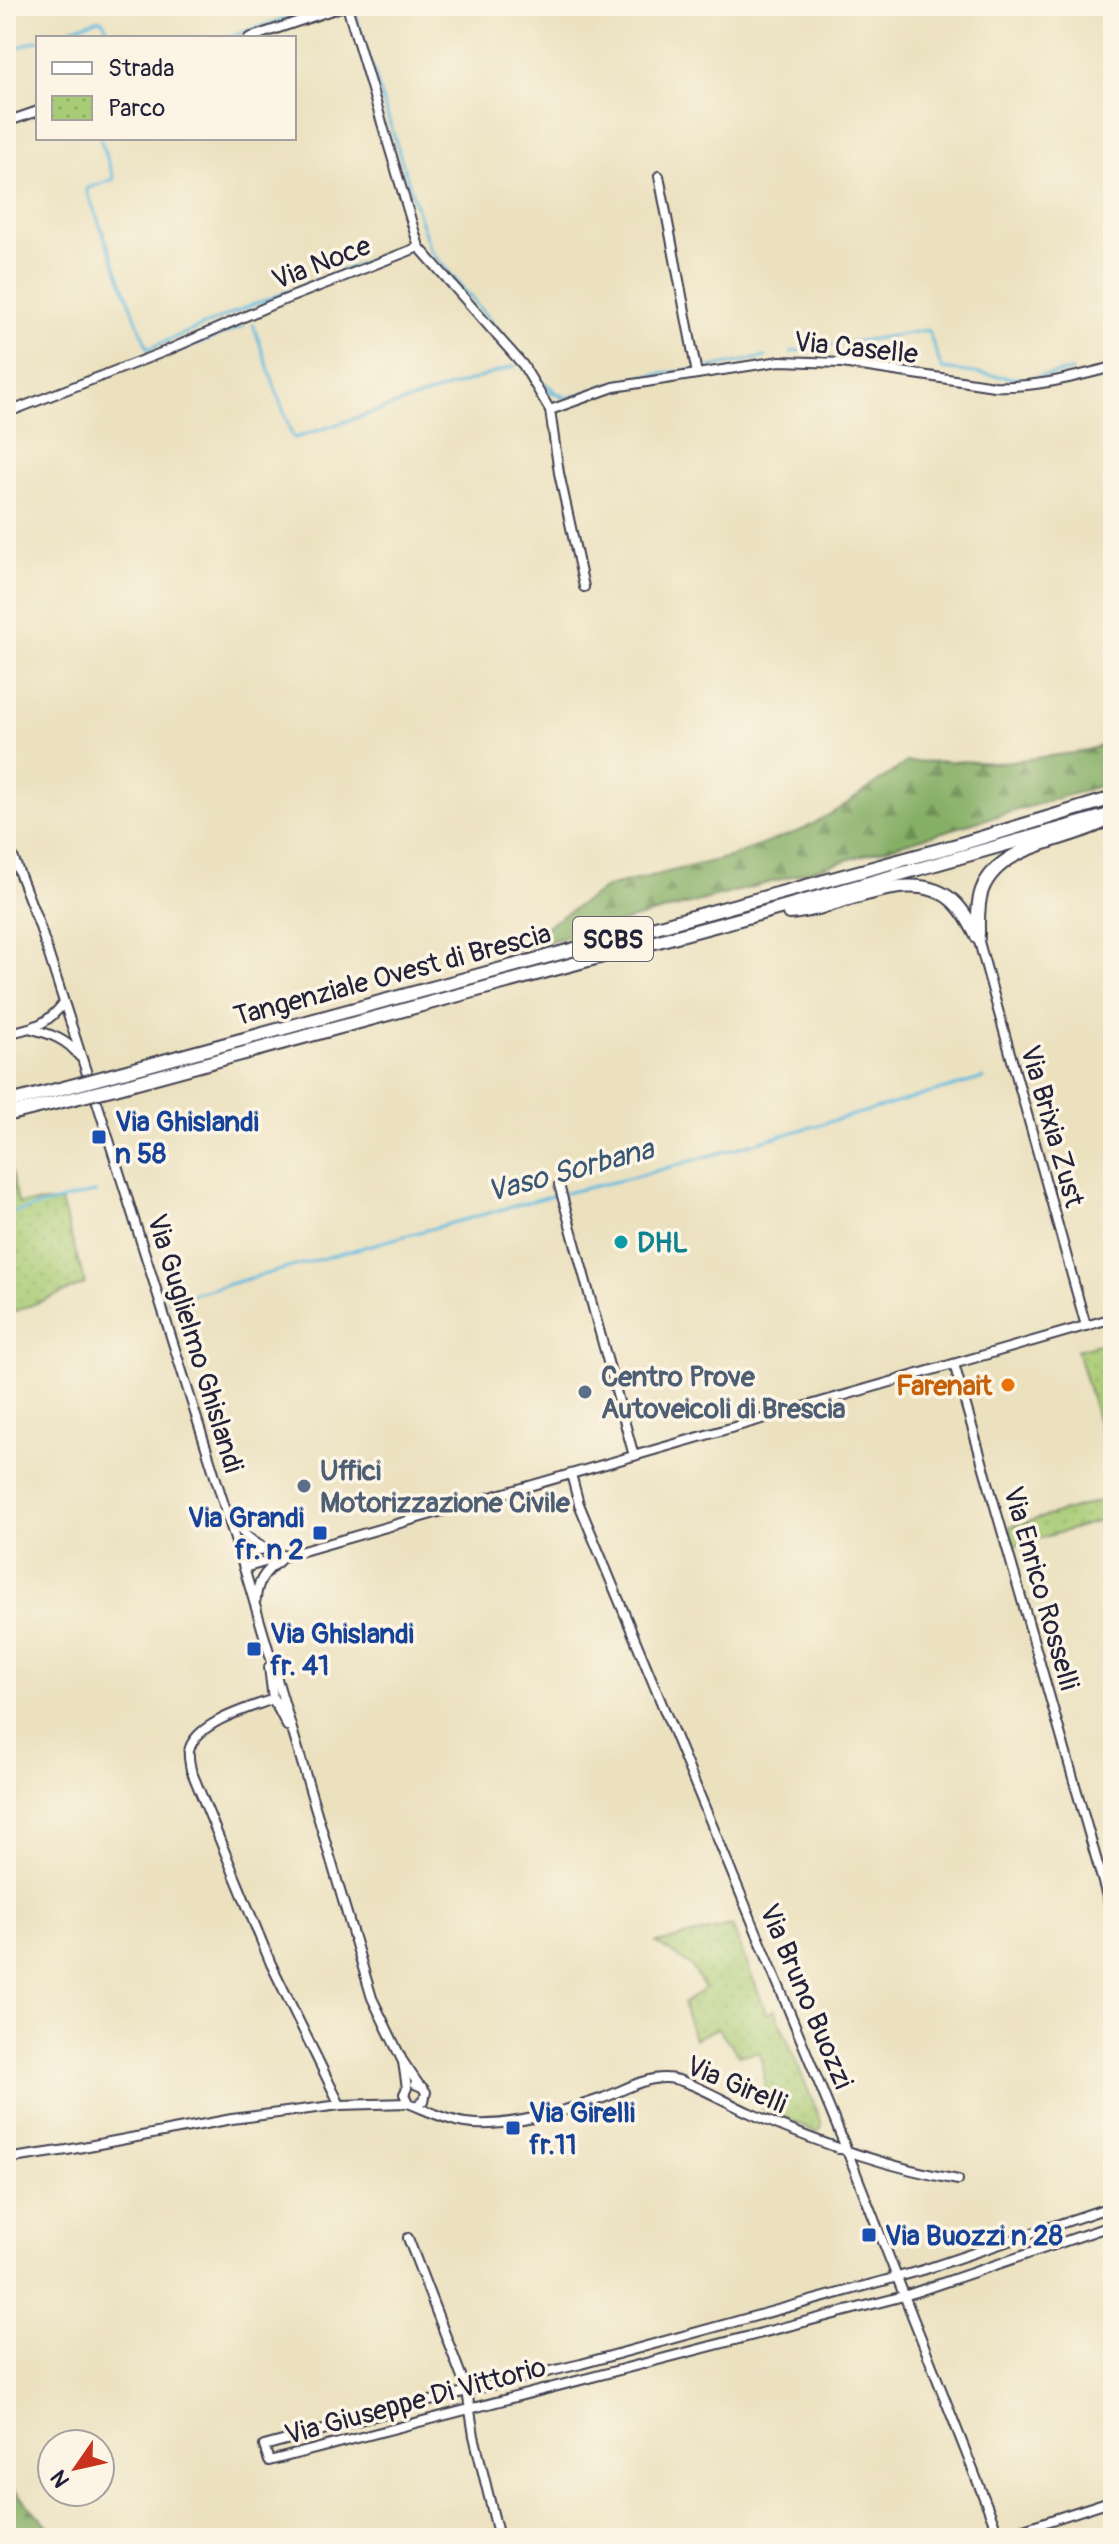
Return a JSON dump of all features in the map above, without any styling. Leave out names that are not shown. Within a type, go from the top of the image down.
[{"type":"highway","name":"Tangenziale Ovest di Brescia","points":[[113,1082],[957,845],[1113,798]]},
{"type":"highway","name":"Tangenziale Ovest di Brescia","points":[[6,1103],[113,1082],[762,913],[1113,815]]},
{"type":"highway","points":[[978,938],[981,893],[987,879],[999,866],[1017,854],[1085,831],[1113,815]]},
{"type":"highway","points":[[762,913],[795,912],[891,889],[929,888],[955,902],[978,938]]},
{"type":"highway","name":"Tangenziale Ovest di Brescia","points":[[6,1115],[73,1092]]},
{"type":"street","points":[[255,36],[346,6],[419,247],[523,365],[550,410],[559,473],[584,587]]},
{"type":"street","points":[[6,122],[36,112]]},
{"type":"street","points":[[659,176],[697,374]]},
{"type":"street","name":"Via Noce","points":[[6,413],[125,368],[271,305],[419,247]]},
{"type":"street","name":"Via Caselle","points":[[550,410],[614,387],[780,361],[842,363],[1016,387],[1047,384],[1113,367]]},
{"type":"street","points":[[6,839],[39,924],[87,1074]]},
{"type":"street","name":"Via Brixia Zust","points":[[978,938],[1086,1326]]},
{"type":"street","points":[[6,1034],[32,1029],[52,1017],[63,1004]]},
{"type":"street","points":[[32,1029],[61,1039],[73,1048],[84,1063]]},
{"type":"street","name":"Via Guglielmo Ghislandi","points":[[97,1102],[244,1568],[372,1998],[402,2060],[419,2085]]},
{"type":"street","points":[[559,1185],[634,1456]]},
{"type":"street","points":[[244,1568],[1113,1318]]},
{"type":"street","name":"Via Enrico Rosselli","points":[[954,1364],[1113,1917]]},
{"type":"street","name":"Via Bruno Buozzi","points":[[571,1474],[579,1504],[848,2153],[997,2537]]},
{"type":"street","points":[[226,1513],[246,1538],[286,1557]]},
{"type":"street","points":[[240,1556],[264,1549]]},
{"type":"street","points":[[256,1609],[257,1587],[266,1571],[286,1557]]},
{"type":"street","name":"Via Guglielmo Ghislandi","points":[[265,1643],[273,1699],[298,1749]]},
{"type":"street","points":[[286,1710],[273,1699],[222,1719],[195,1739],[189,1757],[191,1770],[271,1964],[340,2105]]},
{"type":"street","name":"Via Guglielmo Ghislandi","points":[[402,2060],[407,2088]]},
{"type":"street","name":"Via Girelli","points":[[6,2159],[232,2119],[340,2105],[413,2104],[465,2123],[511,2123],[599,2099],[662,2077],[676,2078],[748,2113],[848,2153],[911,2172],[958,2180]]},
{"type":"street","points":[[426,2096],[413,2104],[404,2094],[407,2088],[419,2085],[432,2105],[451,2119]]},
{"type":"street","name":"Via Giuseppe Di Vittorio","points":[[1113,2206],[897,2277],[581,2364],[467,2391],[264,2446],[269,2461],[469,2410],[904,2296],[1113,2225]]},
{"type":"street","points":[[408,2238],[467,2391],[499,2538]]},
{"type":"street","points":[[997,2537],[1113,2500]]},
{"type":"green space","points":[[1113,742],[1113,782],[768,883],[505,953],[607,887],[729,857],[804,829],[907,762],[997,763],[1080,752]]},
{"type":"green space","points":[[6,1150],[18,1203],[61,1202],[85,1284],[6,1315]]},
{"type":"green space","points":[[1113,1340],[1113,1473],[1077,1350]]},
{"type":"green space","points":[[1113,1497],[1113,1517],[1014,1546],[1009,1527]]},
{"type":"green space","points":[[732,1926],[767,2014],[775,2010],[822,2124],[816,2132],[760,2107],[765,2087],[759,2052],[739,2055],[718,2028],[694,2039],[683,2004],[705,1988],[691,1966],[656,1943]]},
{"type":"green space","points":[[6,2482],[60,2538],[18,2538],[6,2524]]},
{"type":"waterway","points":[[231,36],[323,6]]},
{"type":"waterway","points":[[355,13],[430,250],[540,379],[557,393],[568,398],[610,385]]},
{"type":"waterway","points":[[51,36],[99,19],[104,22],[110,36]]},
{"type":"waterway","points":[[6,52],[36,41]]},
{"type":"waterway","points":[[101,140],[114,179],[86,189],[148,349],[247,307],[408,246]]},
{"type":"waterway","points":[[253,324],[295,438],[515,366]]},
{"type":"waterway","points":[[168,355],[244,326]]},
{"type":"waterway","points":[[791,352],[928,330],[942,369],[1023,379],[1072,371]]},
{"type":"waterway","points":[[711,367],[766,357]]},
{"type":"waterway","points":[[617,383],[691,370]]},
{"type":"waterway","points":[[544,389],[562,397]]},
{"type":"waterway","name":"Vaso Sorbana","points":[[167,1301],[547,1197],[631,1178],[984,1078]]},
{"type":"waterway","name":"Vaso Sorbana","points":[[6,1214],[96,1192]]},
{"type":"place","name":"Via Ghislandi n 58","points":[[99,1137]]},
{"type":"place","name":"DHL","points":[[621,1242]]},
{"type":"place","name":"Farenait","points":[[1008,1385]]},
{"type":"place","name":"Centro Prove Autoveicoli di Brescia","points":[[585,1392]]},
{"type":"place","name":"Uffici Motorizzazione Civile","points":[[304,1486]]},
{"type":"place","name":"Via Grandi fr. n 2","points":[[320,1533]]},
{"type":"place","name":"Via Ghislandi fr. 41","points":[[254,1649]]},
{"type":"place","name":"Via Girelli fr.11","points":[[513,2128]]},
{"type":"place","name":"Via Buozzi n 28","points":[[869,2235]]}]
